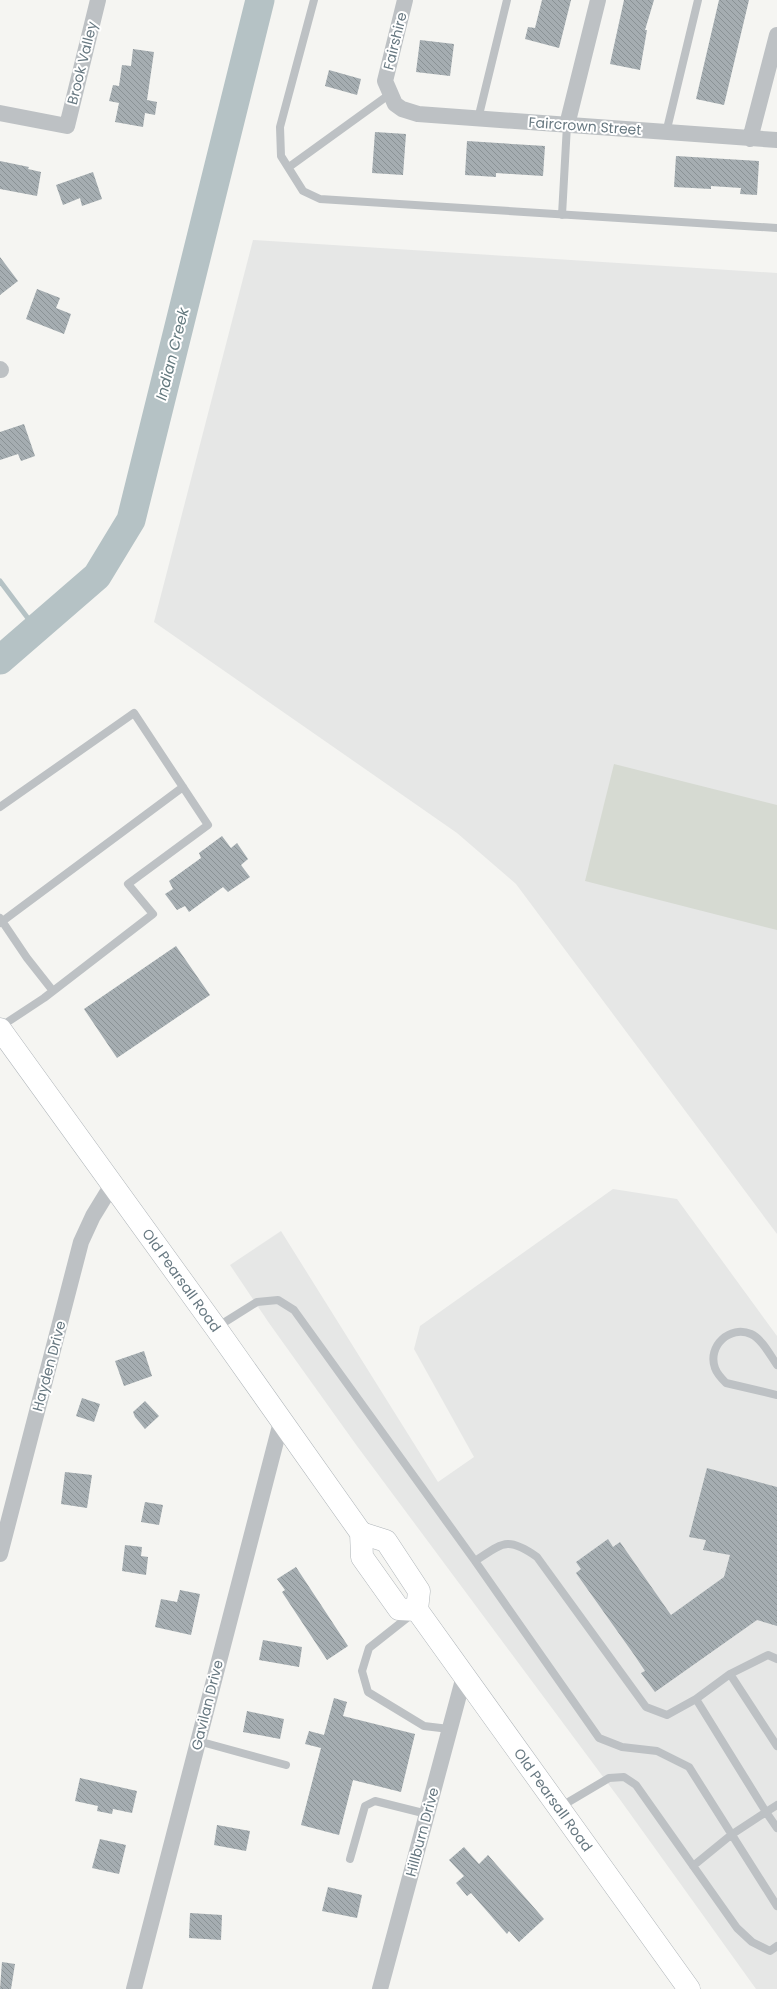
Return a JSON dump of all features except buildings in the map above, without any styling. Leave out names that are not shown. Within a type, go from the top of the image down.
[{"type":"main road","name":"Old Pearsall Road","points":[[0,1028],[362,1533]]},
{"type":"main road","points":[[362,1533],[386,1541],[419,1591],[417,1610],[399,1609],[366,1563],[362,1557],[362,1533]]},
{"type":"main road","name":"Old Pearsall Road","points":[[417,1610],[689,1989]]},
{"type":"street","name":"Brook Valley","points":[[0,113],[67,126],[98,0]]},
{"type":"street","name":"Fairshire","points":[[392,99],[385,81],[405,0]]},
{"type":"street","points":[[566,125],[598,0]]},
{"type":"street","points":[[750,139],[777,35]]},
{"type":"street","name":"Faircrown Street","points":[[392,99],[402,109],[418,114],[777,140]]},
{"type":"street","name":"Hayden Drive","points":[[0,1554],[81,1242],[93,1216],[112,1185]]},
{"type":"street","name":"Gavilan Drive","points":[[134,1989],[281,1422]]},
{"type":"street","name":"Hillburn Drive","points":[[380,1989],[464,1676]]},
{"type":"lane","points":[[314,0],[280,127],[282,156],[303,191],[320,199],[777,228]]},
{"type":"lane","points":[[478,119],[507,0]]},
{"type":"lane","points":[[666,133],[698,0]]},
{"type":"lane","points":[[289,167],[392,99]]},
{"type":"lane","points":[[562,215],[566,125]]},
{"type":"lane","points":[[0,807],[134,713],[208,825],[128,884],[153,914],[53,991],[0,1028]]},
{"type":"lane","points":[[53,991],[1,921],[183,787]]},
{"type":"lane","points":[[216,1328],[258,1302],[278,1300],[294,1310],[475,1561],[599,1738],[622,1747],[657,1752],[689,1766],[777,1906]]},
{"type":"lane","points":[[777,1365],[758,1338],[751,1334],[735,1332],[719,1342],[715,1350],[715,1368],[726,1383],[777,1395]]},
{"type":"lane","points":[[475,1561],[501,1544],[520,1545],[537,1557],[646,1707],[667,1715],[696,1699],[730,1674],[768,1655],[777,1659]]},
{"type":"lane","points":[[417,1610],[369,1648],[362,1671],[368,1692],[424,1726],[449,1729]]},
{"type":"lane","points":[[730,1674],[777,1746]]},
{"type":"lane","points":[[696,1699],[777,1828]]},
{"type":"lane","points":[[198,1741],[286,1765]]},
{"type":"lane","points":[[559,1807],[609,1778],[624,1777],[636,1785],[737,1928],[752,1942],[770,1951],[777,1946]]},
{"type":"lane","points":[[350,1859],[365,1806],[375,1801],[427,1814]]},
{"type":"lane","points":[[693,1866],[731,1835],[777,1805]]},
{"type":"shaded area","points":[[253,240],[777,273],[777,1234],[516,884],[457,833],[154,622]]},
{"type":"shaded area","points":[[614,764],[777,805],[777,930],[585,881]]},
{"type":"shaded area","points":[[613,1189],[677,1199],[777,1336],[777,1989],[756,1989],[621,1801],[357,1446],[269,1323],[230,1265],[281,1231],[438,1482],[474,1457],[414,1349],[420,1326]]},
{"type":"waterway","name":"Indian Creek","points":[[0,660],[97,576],[131,520],[260,0]]},
{"type":"waterway","points":[[0,581],[36,629]]}]
